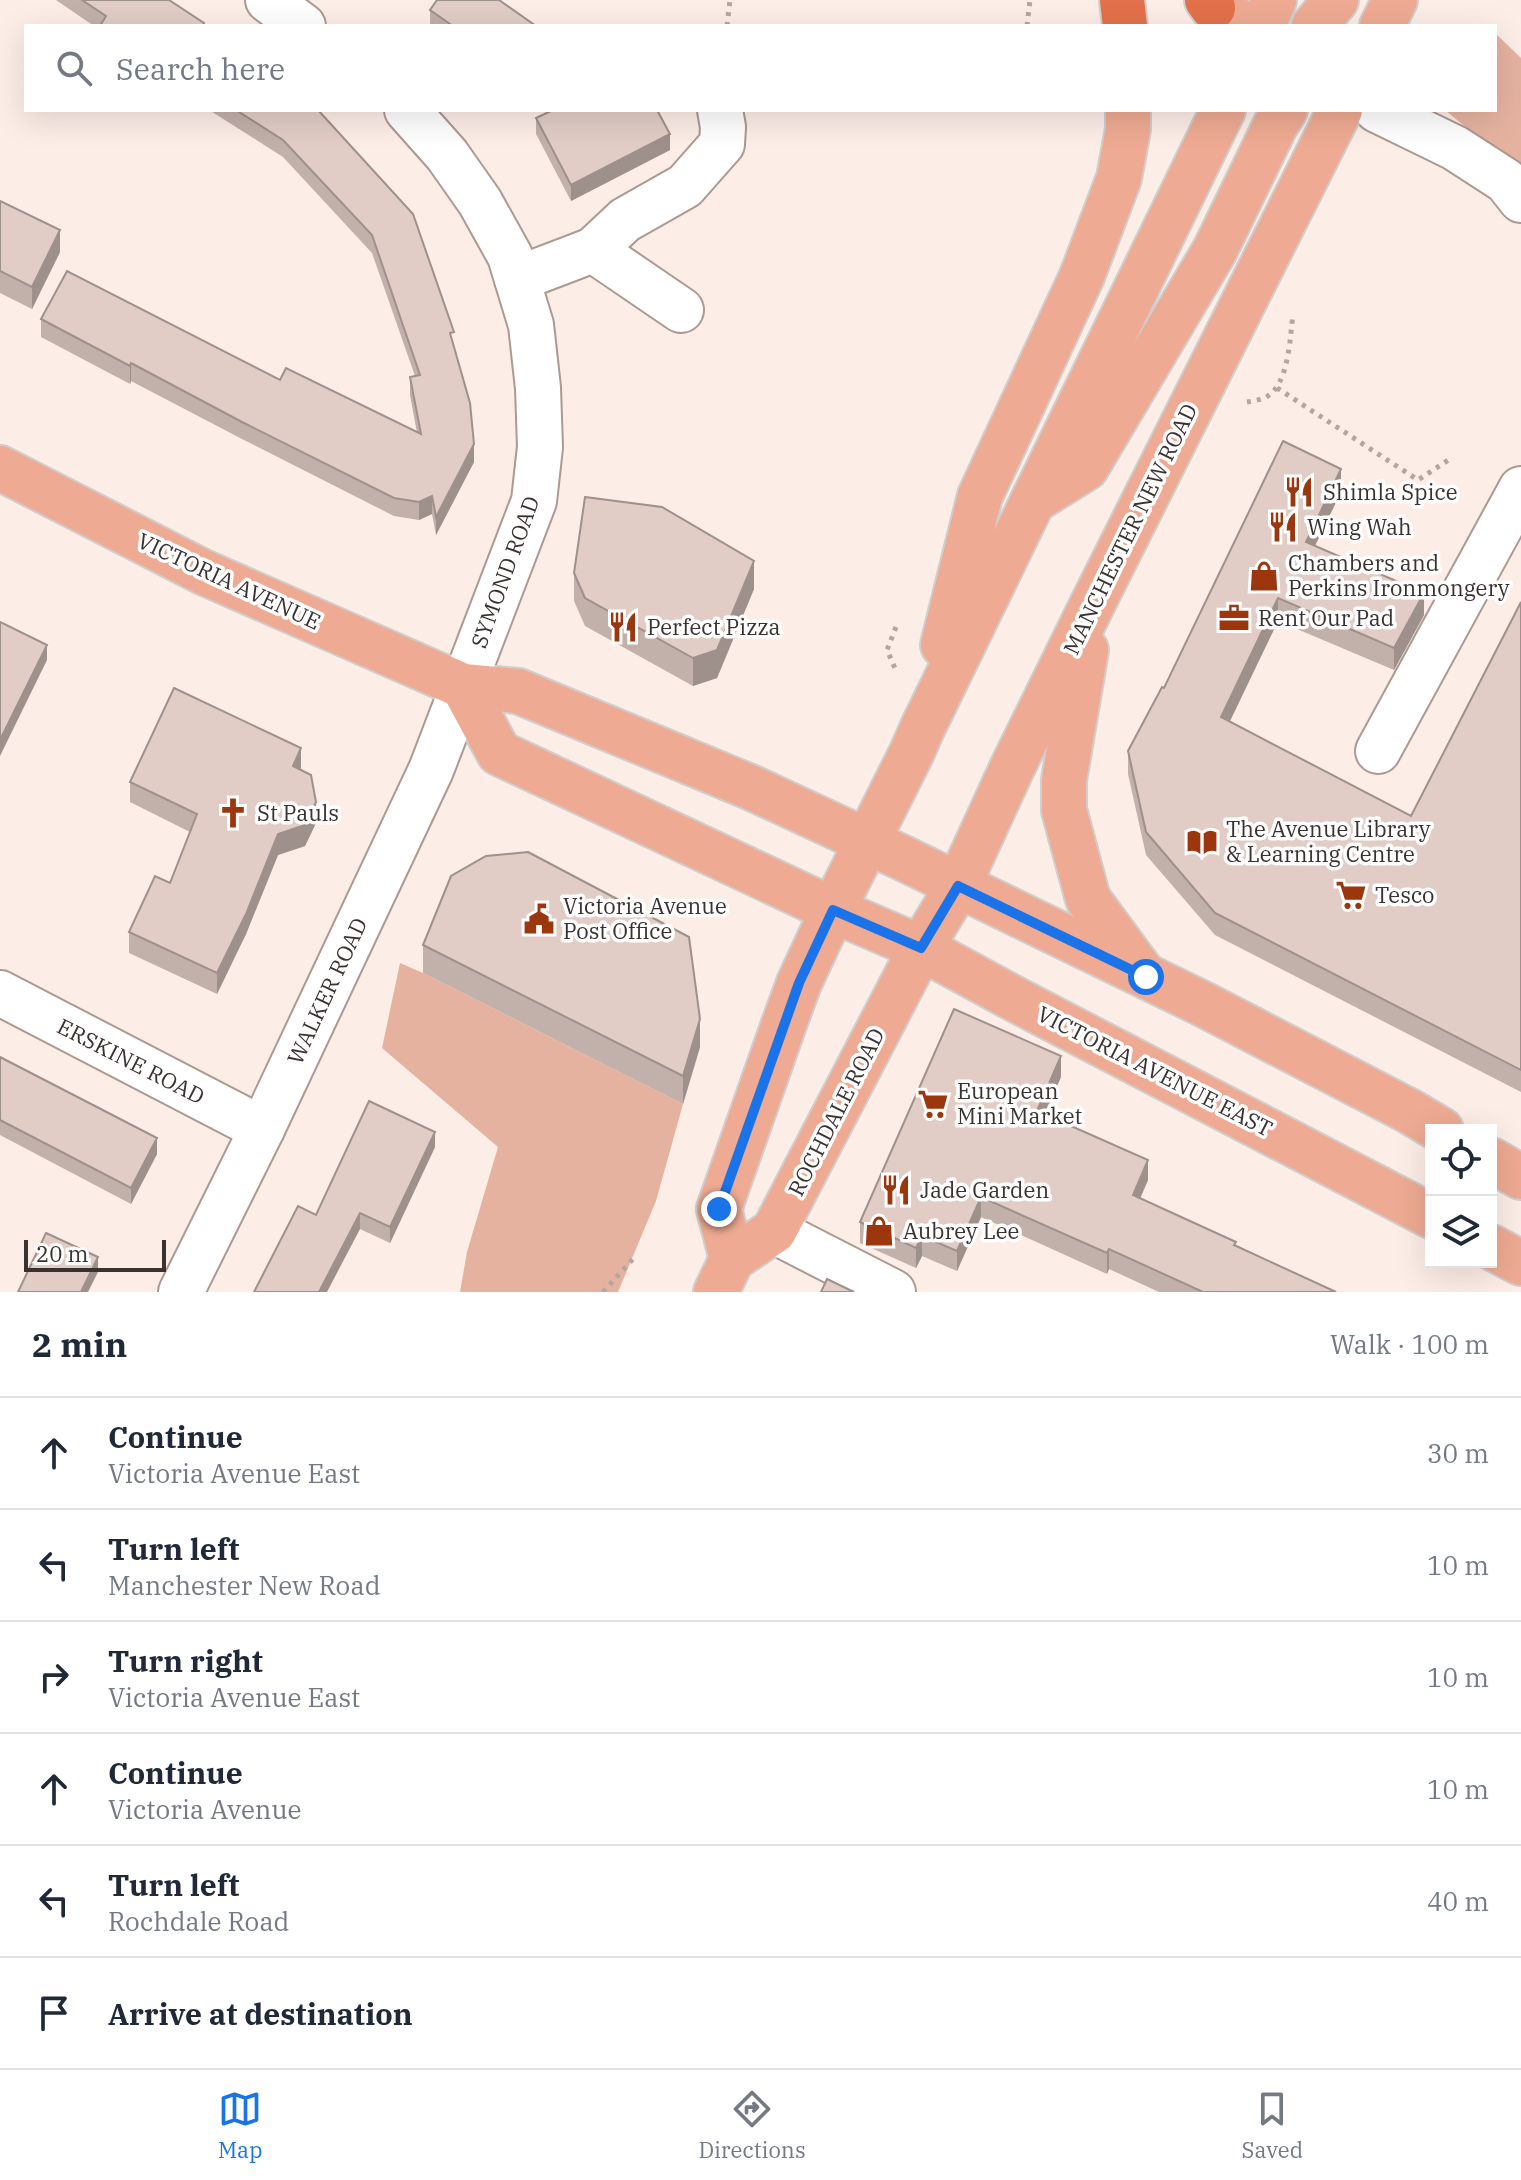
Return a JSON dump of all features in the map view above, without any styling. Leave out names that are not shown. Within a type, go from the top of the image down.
[{"type":"highway","points":[[1122,0],[1125,24]]},
{"type":"main road","points":[[1264,24],[1274,0]]},
{"type":"main road","points":[[1316,24],[1336,0]]},
{"type":"main road","points":[[922,729],[980,496],[1082,276],[1119,178],[1128,112]]},
{"type":"main road","points":[[463,686],[499,753],[833,910],[886,850],[912,752],[922,729],[1222,112]]},
{"type":"main road","points":[[1033,501],[1086,468],[1215,250],[1284,112]]},
{"type":"main road","name":"MANCHESTER NEW ROAD","points":[[921,948],[958,886],[1094,601],[1339,112]]},
{"type":"main road","name":"VICTORIA AVENUE","points":[[0,468],[203,572],[463,686],[518,691],[750,787],[886,850]]},
{"type":"main road","points":[[1094,601],[1064,780],[1064,810],[1088,899],[1146,977]]},
{"type":"main road","points":[[886,850],[1230,1018],[1431,1124]]},
{"type":"main road","name":"VICTORIA AVENUE EAST","points":[[833,910],[921,948],[1425,1213]]},
{"type":"main road","name":"ROCHDALE ROAD","points":[[724,1276],[719,1209],[799,983],[833,910]]},
{"type":"main road","name":"ROCHDALE ROAD","points":[[724,1276],[774,1231],[921,948]]},
{"type":"main road","points":[[1497,1163],[1521,1177]]},
{"type":"main road","points":[[1497,1250],[1521,1263]]},
{"type":"street","points":[[268,0],[300,24]]},
{"type":"street","name":"SYMOND ROAD","points":[[409,112],[447,155],[480,202],[510,256],[531,325],[538,388],[540,447],[534,501],[463,686]]},
{"type":"street","points":[[517,279],[593,250],[625,220],[685,186],[722,144],[720,112]]},
{"type":"street","points":[[1381,112],[1455,148],[1506,181],[1521,200]]},
{"type":"street","points":[[593,250],[681,310]]},
{"type":"street","points":[[1378,751],[1521,489]]},
{"type":"street","name":"WALKER ROAD","points":[[181,1292],[262,1129],[431,770],[463,686]]},
{"type":"street","name":"ERSKINE ROAD","points":[[0,993],[262,1129]]},
{"type":"street","points":[[774,1231],[893,1292]]},
{"type":"path","points":[[727,24],[730,0]]},
{"type":"path","points":[[1027,24],[1030,0]]},
{"type":"path","points":[[1277,388],[1418,480],[1450,459]]},
{"type":"path","points":[[603,1292],[633,1259]]},
{"type":"shaded area","points":[[1497,35],[1521,58],[1521,173],[1447,112],[1497,112]]},
{"type":"shaded area","points":[[400,963],[683,1104],[656,1201],[618,1292],[460,1292],[467,1252],[498,1147],[382,1048]]},
{"type":"building","points":[[82,0],[169,0],[204,23],[101,24],[106,16]]},
{"type":"building","points":[[437,0],[499,0],[533,24],[450,24],[430,10]]},
{"type":"building","points":[[239,112],[320,112],[413,214],[454,332],[450,333],[470,403],[474,444],[436,517],[432,496],[419,502],[394,498],[41,319],[67,271],[280,380],[286,368],[421,434],[410,377],[420,375],[372,235],[283,140]]},
{"type":"building","points":[[549,112],[658,112],[670,134],[571,185],[536,118]]},
{"type":"building","points":[[0,201],[60,230],[32,287],[0,271]]},
{"type":"building","name":"Tesco","points":[[1283,441],[1341,469],[1306,542],[1424,593],[1394,648],[1278,598],[1221,717],[1411,816],[1521,602],[1521,1070],[1215,913],[1146,832],[1128,751],[1164,688]]},
{"type":"building","points":[[585,497],[662,507],[754,561],[717,650],[693,658],[585,598],[574,573]]},
{"type":"building","points":[[0,622],[47,645],[0,740]]},
{"type":"building","name":"St Pauls","points":[[174,688],[301,748],[293,766],[311,775],[316,802],[305,825],[278,834],[246,914],[217,973],[129,932],[155,876],[170,883],[197,814],[130,782]]},
{"type":"building","points":[[528,852],[689,937],[700,1019],[683,1076],[423,945],[451,876],[486,856]]},
{"type":"building","points":[[954,1009],[1061,1056],[1037,1111],[1148,1160],[1133,1195],[1336,1292],[1203,1292],[1109,1249],[1107,1253],[981,1197],[957,1251],[922,1236],[916,1248],[860,1222]]},
{"type":"building","points":[[0,1057],[157,1138],[131,1188],[0,1120]]},
{"type":"building","points":[[369,1101],[435,1132],[390,1227],[360,1213],[319,1292],[254,1292],[298,1206],[316,1215]]},
{"type":"building","points":[[46,1233],[98,1257],[81,1292],[18,1292]]},
{"type":"building","points":[[827,1279],[854,1292],[821,1292]]},
{"type":"place","name":"Shimla Spice","points":[[1299,492]]},
{"type":"place","name":"Wing Wah","points":[[1283,527]]},
{"type":"place","name":"Chambers and Perkins Ironmongery","points":[[1264,576]]},
{"type":"place","name":"Rent Our Pad","points":[[1234,618]]},
{"type":"place","name":"Perfect Pizza","points":[[623,627]]},
{"type":"place","name":"St Pauls","points":[[233,813]]},
{"type":"place","name":"The Avenue Library & Learning Centre","points":[[1202,842]]},
{"type":"place","name":"Tesco","points":[[1351,895]]},
{"type":"place","name":"Victoria Avenue Post Office","points":[[539,919]]},
{"type":"place","name":"European Mini Market","points":[[933,1104]]},
{"type":"place","name":"Jade Garden","points":[[896,1190]]},
{"type":"place","name":"Aubrey Lee","points":[[879,1231]]},
{"type":"route","points":[[719,1209],[799,983],[833,910],[921,948],[958,886],[1146,977]]}]
